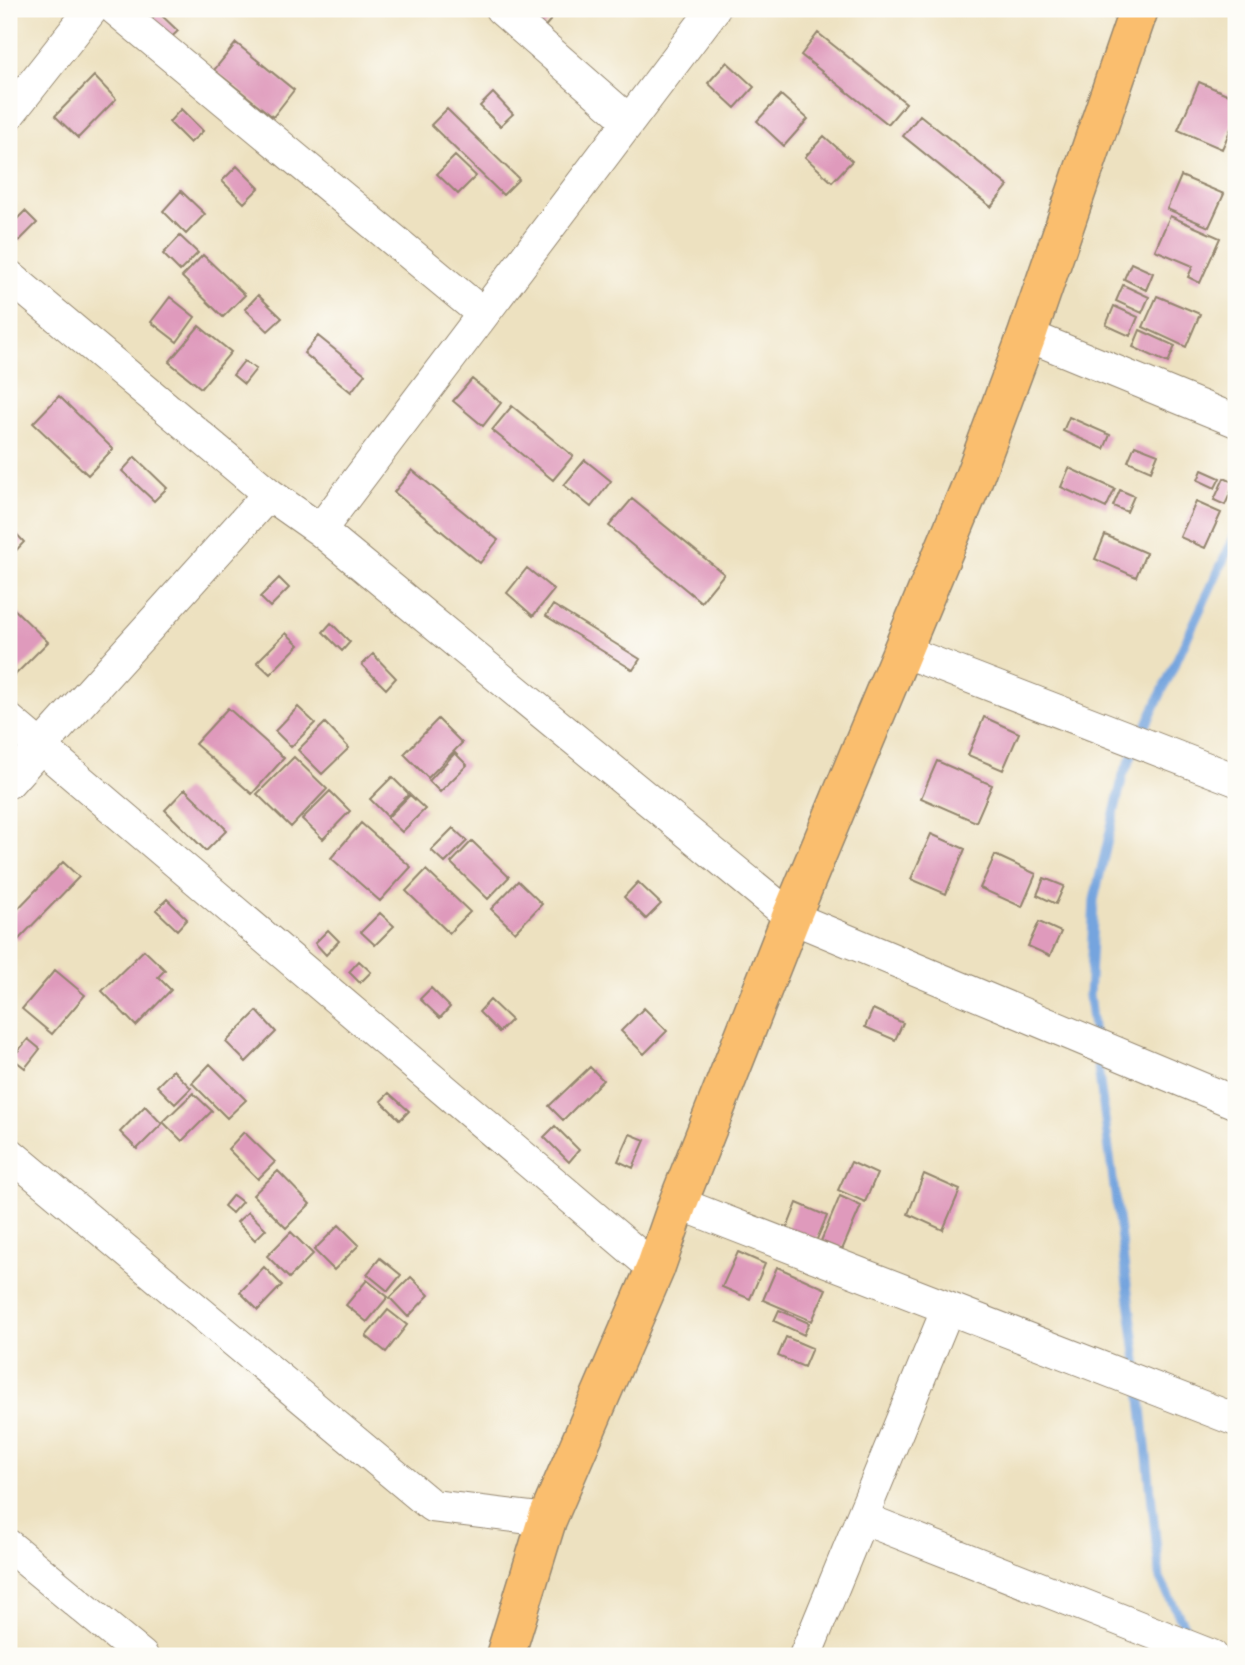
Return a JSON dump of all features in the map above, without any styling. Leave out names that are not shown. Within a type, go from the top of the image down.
[{"type":"main road","points":[[505,1656],[547,1520],[655,1269],[678,1203],[791,917],[970,488],[1027,334],[1139,9]]},
{"type":"street","points":[[115,9],[483,314]]},
{"type":"street","points":[[500,9],[629,121]]},
{"type":"street","points":[[320,530],[714,9]]},
{"type":"street","points":[[9,114],[83,12]]},
{"type":"street","points":[[9,276],[269,494],[320,530],[791,917],[1236,1103]]},
{"type":"street","points":[[1027,334],[1236,421]]},
{"type":"street","points":[[9,782],[37,747],[269,494]]},
{"type":"street","points":[[902,651],[1236,780]]},
{"type":"street","points":[[9,720],[37,747],[655,1269]]},
{"type":"street","points":[[9,1153],[432,1506],[547,1520]]},
{"type":"street","points":[[678,1203],[1236,1420]]},
{"type":"street","points":[[805,1656],[948,1308]]},
{"type":"street","points":[[862,1518],[1212,1656]]},
{"type":"street","points":[[9,1546],[142,1656]]},
{"type":"building","points":[[517,9],[560,9],[542,30]]},
{"type":"building","points":[[158,12],[178,31],[166,42],[147,23]]},
{"type":"building","points":[[818,33],[906,103],[888,124],[801,55]]},
{"type":"building","points":[[236,43],[294,90],[273,117],[214,70]]},
{"type":"building","points":[[727,62],[754,87],[735,108],[708,83]]},
{"type":"building","points":[[94,76],[116,99],[78,138],[55,116]]},
{"type":"building","points":[[1199,82],[1236,98],[1236,117],[1222,149],[1178,130]]},
{"type":"building","points":[[493,93],[513,114],[500,126],[480,106]]},
{"type":"building","points":[[781,95],[808,119],[784,146],[757,121]]},
{"type":"building","points":[[181,109],[203,131],[190,143],[169,122]]},
{"type":"building","points":[[447,109],[519,179],[503,195],[431,125]]},
{"type":"building","points":[[920,115],[1008,186],[991,207],[903,136]]},
{"type":"building","points":[[824,136],[852,161],[832,182],[805,157]]},
{"type":"building","points":[[455,156],[476,176],[458,194],[437,174]]},
{"type":"building","points":[[237,166],[259,188],[244,203],[222,181]]},
{"type":"building","points":[[1181,176],[1224,194],[1209,227],[1167,209]]},
{"type":"building","points":[[181,191],[205,214],[186,234],[163,211]]},
{"type":"building","points":[[25,211],[37,223],[19,241],[9,232],[9,227]]},
{"type":"building","points":[[1170,216],[1220,238],[1200,283],[1188,277],[1193,266],[1155,250]]},
{"type":"building","points":[[180,236],[198,253],[180,271],[163,254]]},
{"type":"building","points":[[203,255],[245,295],[223,317],[182,277]]},
{"type":"building","points":[[1131,263],[1153,273],[1146,290],[1124,279]]},
{"type":"building","points":[[1123,285],[1149,297],[1142,313],[1116,301]]},
{"type":"building","points":[[258,295],[282,318],[268,331],[245,309]]},
{"type":"building","points":[[1157,296],[1200,314],[1186,347],[1143,327]]},
{"type":"building","points":[[170,297],[195,317],[177,342],[151,322]]},
{"type":"building","points":[[1114,306],[1138,317],[1130,336],[1106,325]]},
{"type":"building","points":[[199,326],[231,352],[201,388],[169,362]]},
{"type":"building","points":[[1140,330],[1175,346],[1168,363],[1133,347]]},
{"type":"building","points":[[318,336],[365,374],[351,392],[304,353]]},
{"type":"building","points":[[244,361],[256,369],[244,384],[233,375]]},
{"type":"building","points":[[472,379],[501,403],[483,426],[453,401]]},
{"type":"building","points":[[59,396],[113,449],[88,475],[33,423]]},
{"type":"building","points":[[512,406],[573,456],[553,480],[492,430]]},
{"type":"building","points":[[1069,417],[1110,435],[1104,449],[1063,431]]},
{"type":"building","points":[[1135,445],[1158,454],[1151,471],[1128,461]]},
{"type":"building","points":[[135,457],[167,488],[154,501],[122,471]]},
{"type":"building","points":[[585,460],[611,481],[591,507],[564,485]]},
{"type":"building","points":[[1069,468],[1115,489],[1106,508],[1061,487]]},
{"type":"building","points":[[412,470],[498,540],[480,563],[394,492]]},
{"type":"building","points":[[1202,470],[1220,478],[1215,488],[1198,480]]},
{"type":"building","points":[[1224,478],[1235,483],[1225,505],[1214,500]]},
{"type":"building","points":[[1120,490],[1134,496],[1127,512],[1113,506]]},
{"type":"building","points":[[632,499],[724,574],[701,602],[609,526]]},
{"type":"building","points":[[1196,502],[1221,513],[1205,548],[1180,537]]},
{"type":"building","points":[[9,526],[24,542],[9,558]]},
{"type":"building","points":[[1105,535],[1146,553],[1136,577],[1095,559]]},
{"type":"building","points":[[527,568],[554,590],[533,616],[507,593]]},
{"type":"building","points":[[279,578],[289,588],[270,607],[260,597]]},
{"type":"building","points":[[9,604],[48,642],[13,677],[9,672]]},
{"type":"building","points":[[553,605],[640,659],[633,670],[546,616]]},
{"type":"building","points":[[331,623],[350,642],[342,651],[323,632]]},
{"type":"building","points":[[286,633],[299,645],[270,674],[257,662]]},
{"type":"building","points":[[373,654],[396,678],[386,689],[362,665]]},
{"type":"building","points":[[298,707],[315,723],[291,747],[275,731]]},
{"type":"building","points":[[228,708],[284,758],[252,794],[195,744]]},
{"type":"building","points":[[984,717],[1019,733],[1003,770],[968,755]]},
{"type":"building","points":[[438,719],[462,743],[428,778],[404,754]]},
{"type":"building","points":[[325,723],[349,748],[322,774],[298,750]]},
{"type":"building","points":[[455,753],[467,765],[440,792],[429,781]]},
{"type":"building","points":[[294,757],[327,789],[291,827],[257,794]]},
{"type":"building","points":[[937,761],[992,785],[976,822],[921,798]]},
{"type":"building","points":[[392,777],[409,794],[387,816],[370,799]]},
{"type":"building","points":[[185,789],[227,830],[206,851],[165,810]]},
{"type":"building","points":[[330,791],[350,811],[323,839],[302,819]]},
{"type":"building","points":[[410,795],[425,809],[402,832],[387,818]]},
{"type":"building","points":[[361,823],[411,867],[380,901],[331,858]]},
{"type":"building","points":[[453,828],[467,841],[445,863],[431,850]]},
{"type":"building","points":[[931,834],[965,849],[946,894],[911,879]]},
{"type":"building","points":[[472,841],[509,877],[488,899],[451,863]]},
{"type":"building","points":[[995,855],[1036,874],[1022,907],[980,888]]},
{"type":"building","points":[[63,862],[79,877],[18,940],[9,931],[9,918]]},
{"type":"building","points":[[426,870],[470,912],[449,933],[406,891]]},
{"type":"building","points":[[1044,878],[1064,886],[1056,904],[1037,895]]},
{"type":"building","points":[[518,881],[542,904],[515,932],[491,909]]},
{"type":"building","points":[[638,882],[661,904],[646,919],[624,897]]},
{"type":"building","points":[[167,899],[187,919],[177,930],[156,910]]},
{"type":"building","points":[[380,913],[394,926],[375,945],[361,932]]},
{"type":"building","points":[[1039,922],[1061,932],[1050,956],[1028,946]]},
{"type":"building","points":[[328,930],[339,941],[326,955],[315,943]]},
{"type":"building","points":[[144,950],[165,970],[158,977],[171,990],[136,1026],[102,991]]},
{"type":"building","points":[[359,961],[371,972],[360,983],[349,972]]},
{"type":"building","points":[[55,970],[85,995],[52,1034],[22,1009]]},
{"type":"building","points":[[431,988],[450,1007],[440,1018],[420,999]]},
{"type":"building","points":[[490,1000],[511,1020],[499,1032],[479,1012]]},
{"type":"building","points":[[644,1008],[667,1031],[644,1054],[621,1031]]},
{"type":"building","points":[[873,1009],[903,1023],[895,1040],[865,1027]]},
{"type":"building","points":[[257,1011],[276,1032],[246,1062],[226,1042]]},
{"type":"building","points":[[28,1039],[40,1049],[25,1068],[12,1058]]},
{"type":"building","points":[[210,1064],[246,1100],[227,1118],[192,1083]]},
{"type":"building","points":[[590,1067],[603,1080],[563,1120],[549,1106]]},
{"type":"building","points":[[173,1070],[191,1088],[175,1104],[157,1086]]},
{"type":"building","points":[[193,1093],[212,1111],[182,1141],[163,1122]]},
{"type":"building","points":[[389,1093],[409,1111],[400,1120],[381,1101]]},
{"type":"building","points":[[145,1106],[162,1124],[137,1149],[120,1132]]},
{"type":"building","points":[[555,1126],[579,1150],[569,1162],[544,1137]]},
{"type":"building","points":[[244,1132],[275,1162],[258,1179],[228,1149]]},
{"type":"building","points":[[630,1134],[645,1140],[633,1168],[618,1161]]},
{"type":"building","points":[[851,1162],[877,1174],[865,1202],[838,1190]]},
{"type":"building","points":[[278,1171],[310,1204],[286,1228],[253,1195]]},
{"type":"building","points":[[924,1174],[960,1190],[943,1230],[908,1214]]},
{"type":"building","points":[[233,1195],[242,1202],[232,1213],[224,1206]]},
{"type":"building","points":[[840,1196],[861,1206],[842,1250],[821,1241]]},
{"type":"building","points":[[797,1203],[827,1216],[815,1244],[786,1231]]},
{"type":"building","points":[[248,1212],[266,1229],[255,1240],[237,1222]]},
{"type":"building","points":[[339,1225],[359,1245],[334,1270],[314,1250]]},
{"type":"building","points":[[291,1232],[313,1254],[289,1278],[267,1256]]},
{"type":"building","points":[[738,1252],[765,1264],[750,1299],[722,1287]]},
{"type":"building","points":[[380,1258],[401,1275],[388,1291],[367,1274]]},
{"type":"building","points":[[264,1267],[282,1285],[258,1310],[240,1292]]},
{"type":"building","points":[[777,1267],[826,1289],[812,1321],[763,1300]]},
{"type":"building","points":[[411,1277],[429,1295],[408,1317],[390,1298]]},
{"type":"building","points":[[367,1280],[388,1297],[367,1322],[346,1305]]},
{"type":"building","points":[[388,1310],[407,1325],[386,1352],[366,1336]]},
{"type":"building","points":[[779,1310],[809,1323],[804,1335],[774,1321]]},
{"type":"building","points":[[786,1337],[812,1348],[804,1367],[778,1356]]},
{"type":"waterway","points":[[1094,1035],[1089,996],[1094,900],[1123,775],[1236,533]]},
{"type":"waterway","points":[[1096,1052],[1139,1375]]},
{"type":"waterway","points":[[1140,1389],[1160,1579],[1191,1639]]}]
